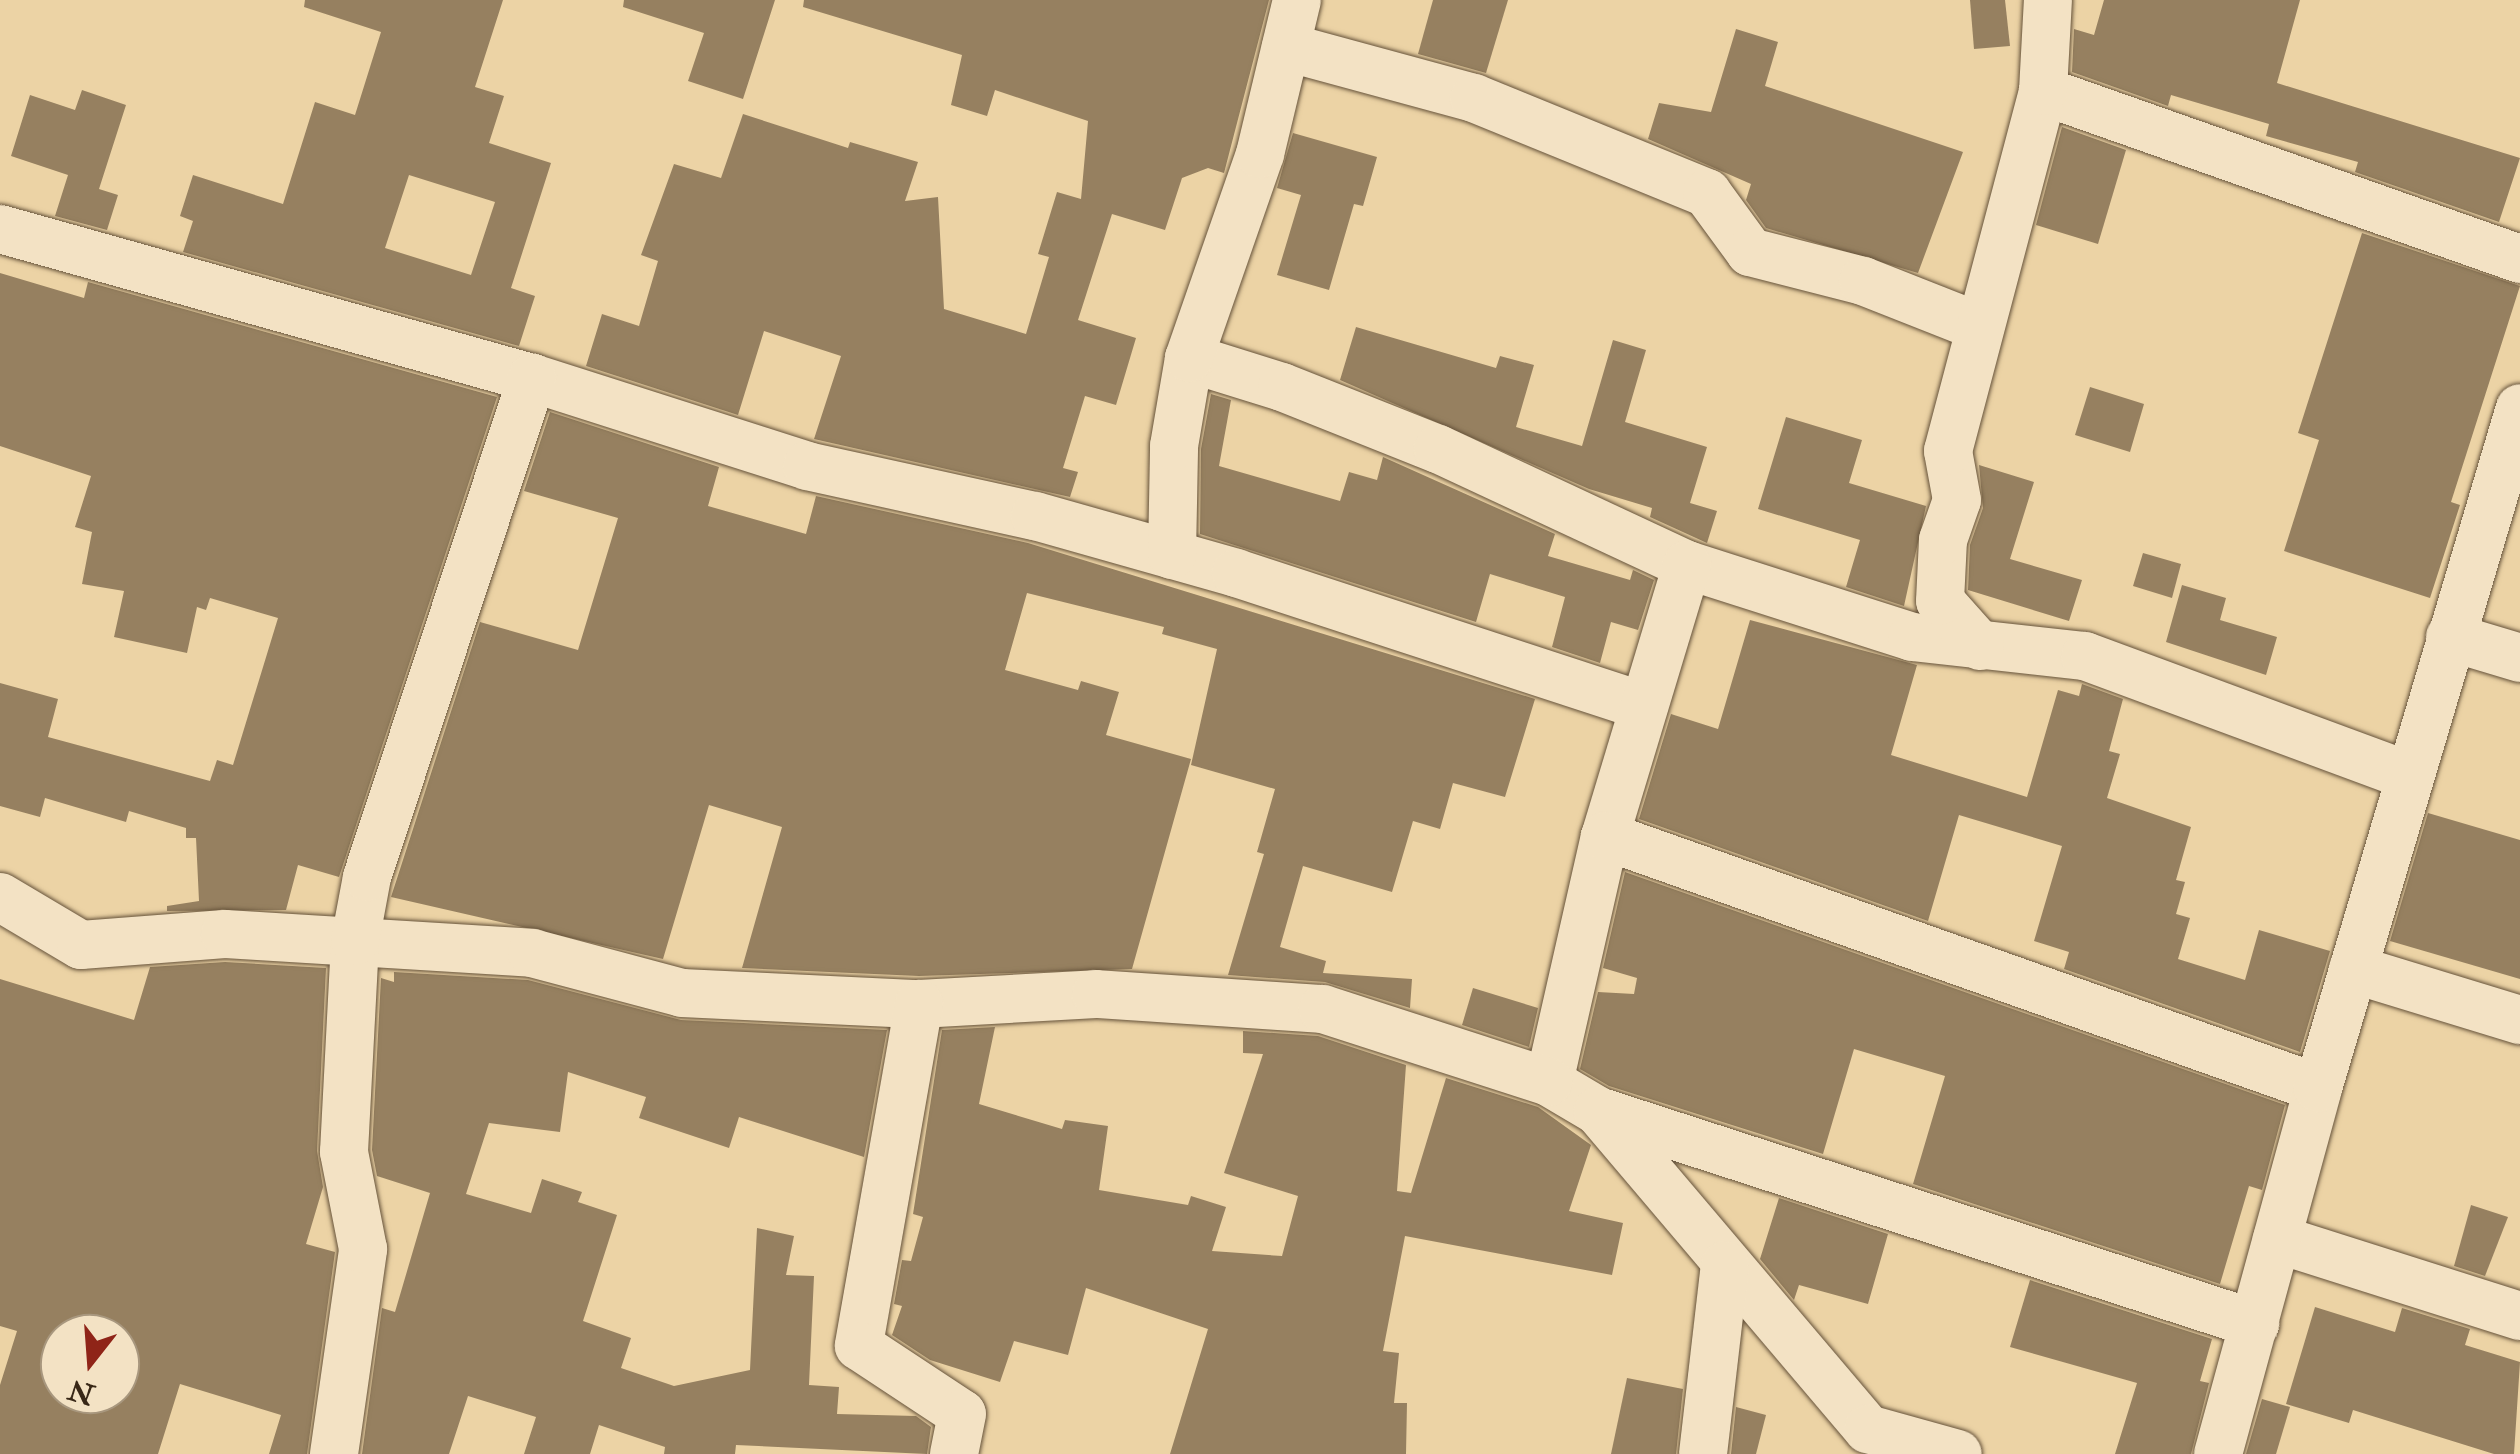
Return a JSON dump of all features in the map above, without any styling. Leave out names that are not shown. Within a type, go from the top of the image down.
[{"type":"street","points":[[1172,555],[1174,446],[1189,358],[1260,154],[1297,0]]},
{"type":"street","points":[[1980,646],[1940,601],[1943,540],[1956,500],[1948,450],[1977,326],[2043,91],[2048,0]]},
{"type":"street","points":[[1286,47],[1474,98],[1567,135],[1708,193],[1750,252],[1863,281],[1977,326]]},
{"type":"street","points":[[2043,91],[2520,259]]},
{"type":"street","points":[[0,229],[532,378],[807,466],[1035,516],[1172,555],[1496,653],[1644,706]]},
{"type":"street","points":[[1189,358],[1282,387],[1438,449],[1686,565],[1912,637],[2084,656],[2409,776]]},
{"type":"street","points":[[334,1454],[363,1249],[344,1152],[356,941],[367,877],[532,378]]},
{"type":"street","points":[[2218,1454],[2318,1088],[2520,408]]},
{"type":"street","points":[[1550,1082],[1605,836],[1686,565]]},
{"type":"street","points":[[2450,637],[2520,658]]},
{"type":"street","points":[[1605,836],[2318,1088]]},
{"type":"street","points":[[0,897],[80,945],[225,934],[532,954],[682,993],[919,1004],[1096,994],[1324,1008],[1550,1082],[1598,1112],[2254,1324]]},
{"type":"street","points":[[2353,969],[2520,1020]]},
{"type":"street","points":[[919,1004],[858,1346],[962,1414],[954,1454]]},
{"type":"street","points":[[1598,1112],[1864,1442],[1958,1454]]},
{"type":"street","points":[[2277,1239],[2520,1316]]},
{"type":"street","points":[[1703,1454],[1725,1265]]},
{"type":"building","points":[[305,0],[503,0],[475,87],[504,96],[489,143],[551,163],[511,288],[535,296],[519,346],[183,252],[193,221],[180,216],[193,175],[283,204],[315,102],[355,115],[381,32],[304,7]],"holes":[[[409,175],[495,202],[471,275],[385,248]]]},
{"type":"building","points":[[624,0],[775,0],[743,99],[688,81],[704,33],[623,7]]},
{"type":"building","points":[[804,0],[1269,0],[1224,173],[1208,168],[1182,178],[1165,230],[1112,214],[1078,320],[1136,338],[1116,405],[1085,396],[1063,468],[1078,472],[1070,497],[814,439],[841,356],[764,331],[738,415],[586,366],[602,314],[639,326],[658,261],[641,255],[674,164],[721,178],[743,114],[848,148],[850,142],[918,162],[905,201],[938,197],[944,309],[1026,334],[1049,257],[1038,254],[1057,192],[1081,199],[1088,121],[995,90],[987,116],[951,105],[962,55],[803,7]]},
{"type":"building","points":[[1433,0],[1508,0],[1486,73],[1418,54]]},
{"type":"building","points":[[1970,0],[2005,0],[2010,46],[1974,49]]},
{"type":"building","points":[[2104,0],[2300,0],[2277,83],[2520,158],[2499,222],[2355,172],[2358,162],[2266,136],[2269,124],[2171,95],[2168,106],[2072,72],[2074,29],[2094,35]]},
{"type":"building","points":[[1736,29],[1778,42],[1765,86],[1963,152],[1918,273],[1766,228],[1746,200],[1751,184],[1648,139],[1659,103],[1711,112]]},
{"type":"building","points":[[82,90],[126,105],[99,189],[118,195],[107,230],[55,216],[68,175],[11,156],[30,95],[75,110]]},
{"type":"building","points":[[2062,127],[2126,150],[2098,244],[2036,225]]},
{"type":"building","points":[[1293,133],[1377,157],[1363,206],[1354,204],[1329,290],[1277,275],[1301,195],[1277,188]]},
{"type":"building","points":[[2362,233],[2520,286],[2451,502],[2460,505],[2430,598],[2284,551],[2319,440],[2298,433]]},
{"type":"building","points":[[0,273],[84,298],[88,282],[497,397],[339,877],[298,865],[286,910],[167,911],[167,906],[199,901],[196,838],[186,838],[186,828],[129,811],[126,822],[45,798],[40,817],[0,806],[0,683],[58,699],[48,737],[210,781],[217,760],[233,765],[278,618],[210,598],[206,610],[197,607],[187,653],[114,637],[124,591],[82,584],[92,532],[75,527],[91,476],[0,446]]},
{"type":"building","points":[[1356,327],[1496,368],[1500,356],[1534,365],[1516,427],[1582,446],[1613,340],[1646,350],[1625,422],[1707,447],[1690,503],[1717,511],[1707,543],[1650,517],[1652,508],[1589,489],[1340,380]]},
{"type":"building","points":[[2090,387],[2144,404],[2130,452],[2075,435]]},
{"type":"building","points":[[1211,394],[1231,400],[1219,466],[1340,501],[1349,472],[1377,480],[1383,457],[1555,534],[1548,556],[1630,580],[1633,570],[1654,580],[1638,630],[1611,622],[1600,663],[1552,647],[1565,597],[1490,574],[1476,622],[1200,534],[1201,449]]},
{"type":"building","points":[[550,412],[719,467],[708,506],[806,534],[816,496],[1028,543],[1535,699],[1505,797],[1453,783],[1440,829],[1413,821],[1392,892],[1303,866],[1280,947],[1326,961],[1323,973],[1412,979],[1410,1008],[1325,982],[1228,975],[1264,854],[1257,852],[1275,789],[1191,765],[1217,649],[1162,634],[1164,627],[1027,593],[1005,670],[1078,690],[1081,681],[1119,692],[1106,735],[1191,759],[1132,969],[919,976],[742,968],[782,827],[709,805],[663,959],[391,897],[480,622],[578,650],[618,518],[524,491]]},
{"type":"building","points":[[1786,417],[1862,440],[1849,483],[1926,506],[1904,606],[1846,587],[1860,540],[1758,509]]},
{"type":"building","points":[[1979,465],[2034,482],[2010,559],[2082,580],[2069,621],[1968,590],[1970,545],[1983,508]]},
{"type":"building","points":[[2143,553],[2181,564],[2172,598],[2133,586]]},
{"type":"building","points":[[2182,585],[2226,598],[2220,620],[2277,637],[2266,675],[2166,642]]},
{"type":"building","points":[[1750,620],[1917,665],[1891,755],[2027,797],[2058,690],[2079,696],[2082,684],[2123,699],[2109,751],[2120,754],[2107,798],[2191,827],[2176,880],[2185,882],[2176,914],[2190,918],[2178,959],[2245,980],[2259,930],[2330,951],[2300,1052],[2064,969],[2069,952],[2034,941],[2062,846],[1959,815],[1928,921],[1639,819],[1671,714],[1718,729]]},
{"type":"building","points":[[2428,813],[2520,840],[2520,979],[2390,941]]},
{"type":"building","points":[[1625,872],[2285,1105],[2262,1190],[2249,1186],[2220,1284],[1913,1184],[1945,1076],[1854,1049],[1823,1154],[1609,1086],[1580,1069],[1598,992],[1634,994],[1637,978],[1603,968]]},
{"type":"building","points":[[225,962],[326,968],[317,1151],[323,1187],[306,1244],[335,1252],[307,1454],[269,1454],[281,1415],[180,1384],[158,1454],[0,1454],[0,1385],[17,1331],[0,1326],[0,979],[134,1020],[150,967]]},
{"type":"building","points":[[394,972],[528,980],[681,1020],[887,1030],[864,1157],[739,1117],[729,1148],[639,1118],[646,1097],[568,1072],[560,1132],[489,1123],[466,1194],[531,1213],[542,1179],[582,1192],[578,1202],[617,1215],[583,1321],[631,1338],[621,1368],[674,1386],[750,1370],[757,1228],[794,1236],[786,1275],[814,1276],[809,1385],[839,1387],[837,1414],[916,1416],[931,1427],[927,1454],[736,1445],[735,1454],[664,1454],[665,1447],[599,1425],[590,1454],[524,1454],[536,1417],[468,1396],[449,1454],[362,1454],[382,1308],[395,1312],[430,1193],[377,1176],[372,1150],[381,978],[394,982]]},
{"type":"building","points":[[1473,988],[1538,1008],[1529,1047],[1462,1025]]},
{"type":"building","points":[[995,1027],[979,1104],[1062,1129],[1065,1120],[1108,1126],[1099,1190],[1188,1205],[1191,1196],[1226,1207],[1212,1251],[1282,1256],[1298,1196],[1224,1173],[1263,1054],[1243,1053],[1243,1031],[1318,1036],[1406,1065],[1397,1191],[1411,1193],[1446,1078],[1538,1107],[1591,1145],[1569,1211],[1623,1223],[1612,1275],[1405,1236],[1383,1351],[1399,1353],[1394,1403],[1407,1403],[1406,1454],[1170,1454],[1208,1329],[1086,1288],[1068,1355],[1014,1341],[1000,1382],[930,1360],[892,1335],[902,1306],[894,1304],[902,1260],[911,1261],[923,1217],[913,1214],[942,1030]]},
{"type":"building","points":[[1779,1198],[1888,1234],[1868,1304],[1799,1285],[1794,1300],[1760,1259]]},
{"type":"building","points":[[2471,1205],[2508,1217],[2485,1276],[2454,1266]]},
{"type":"building","points":[[2030,1280],[2212,1339],[2200,1381],[2209,1383],[2191,1454],[2115,1454],[2137,1383],[2010,1347]]},
{"type":"building","points":[[2315,1307],[2395,1332],[2402,1308],[2470,1329],[2465,1345],[2520,1362],[2514,1454],[2494,1454],[2353,1410],[2349,1423],[2286,1404]]},
{"type":"building","points":[[1627,1378],[1683,1389],[1676,1454],[1611,1454]]},
{"type":"building","points":[[2262,1399],[2290,1407],[2276,1454],[2246,1454]]},
{"type":"building","points":[[1736,1407],[1766,1415],[1756,1454],[1731,1454]]}]
